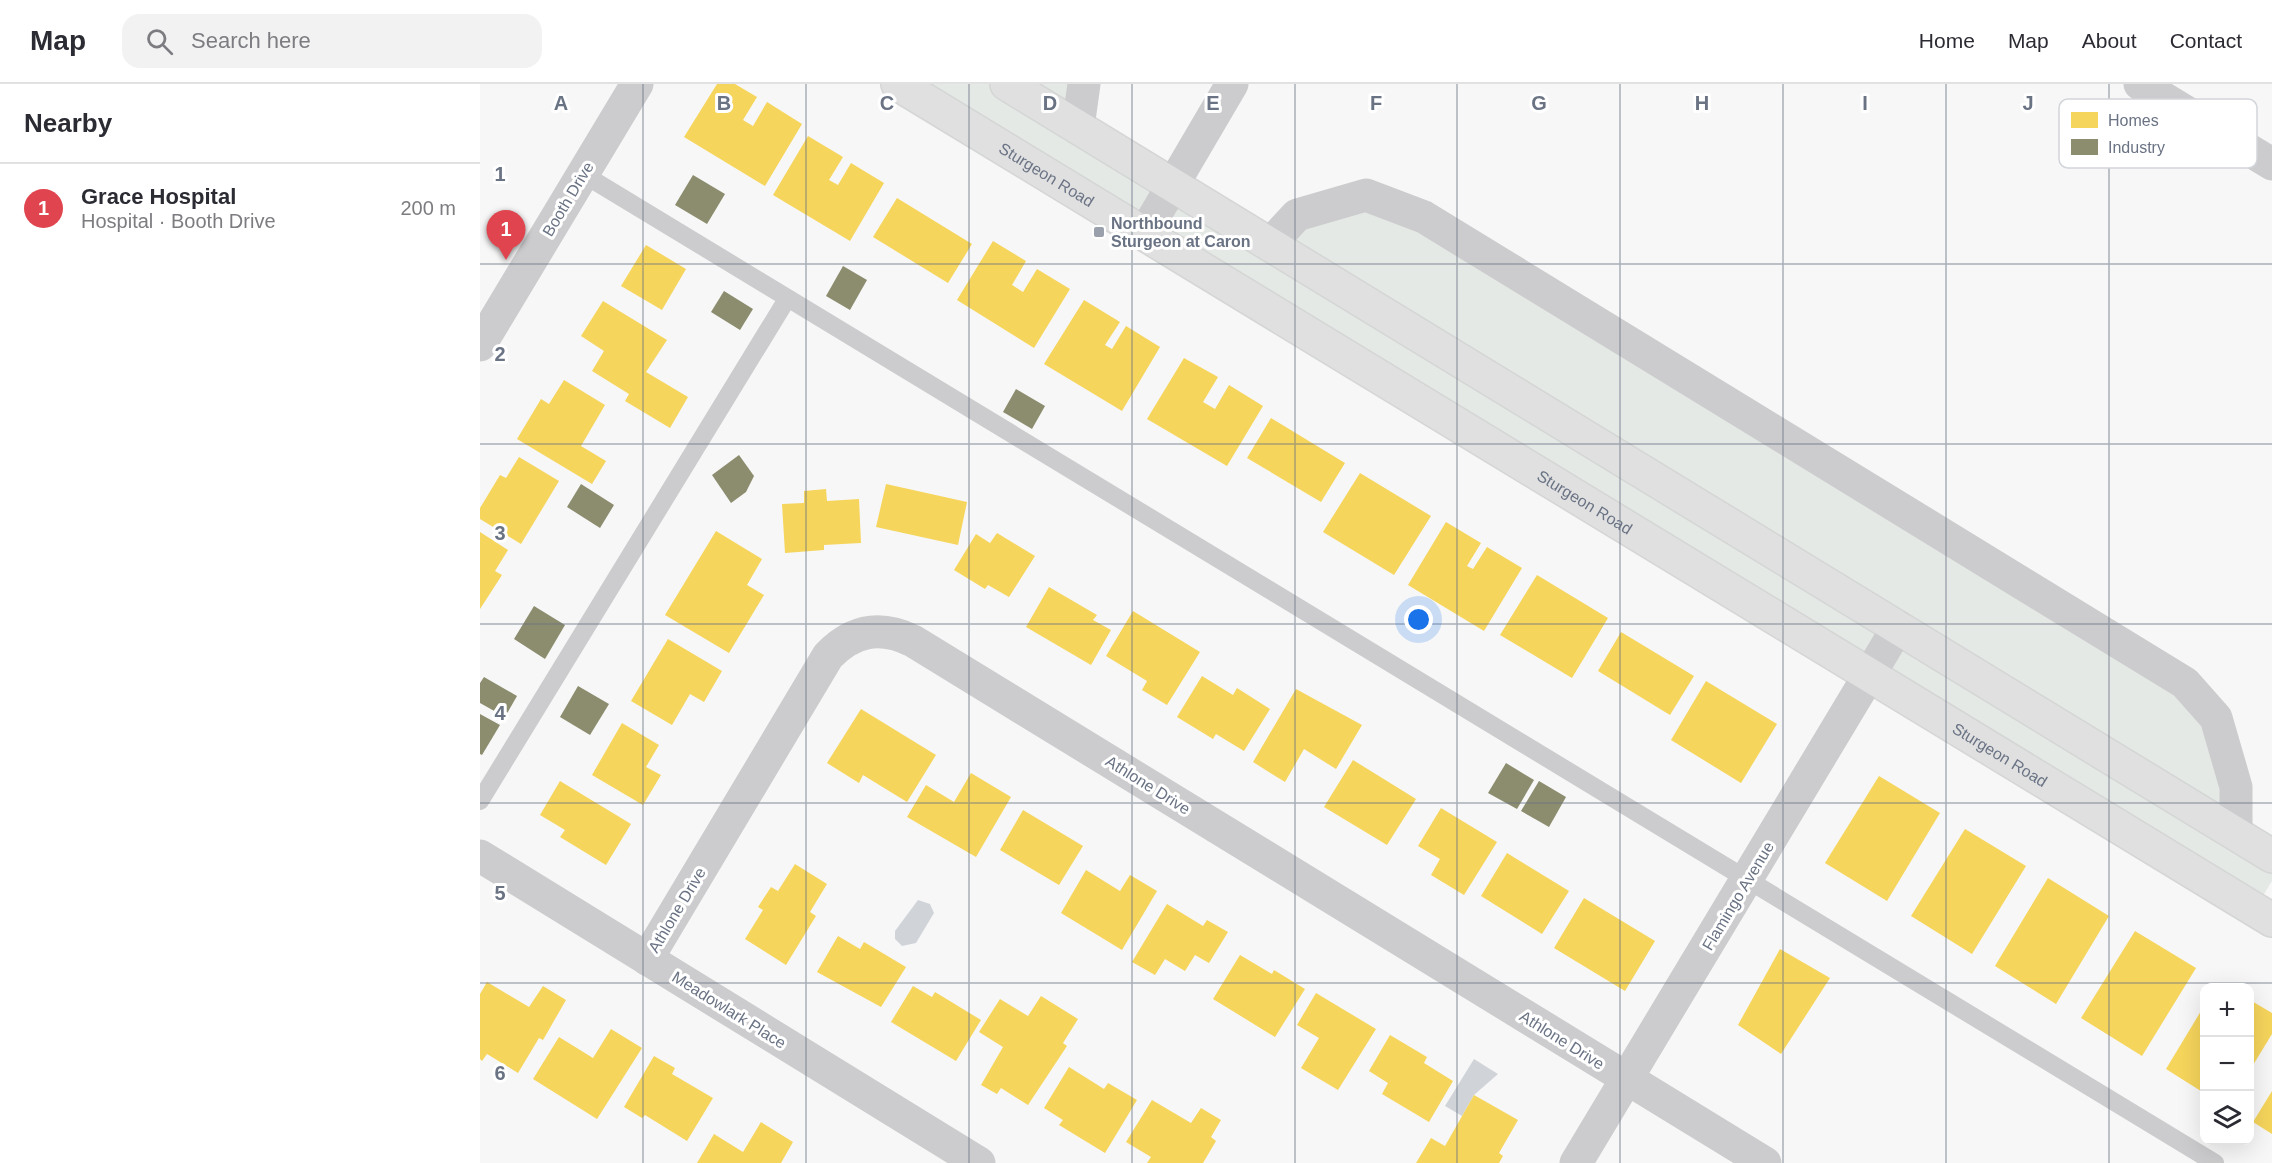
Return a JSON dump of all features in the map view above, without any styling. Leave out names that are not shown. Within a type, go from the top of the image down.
[{"type":"main road","name":"Sturgeon Road","points":[[898,84],[2272,920]]},
{"type":"main road","points":[[1007,84],[2272,856]]},
{"type":"street","name":"Booth Drive","points":[[480,345],[637,84]]},
{"type":"street","points":[[1078,127],[1084,84]]},
{"type":"street","points":[[1144,234],[1232,84]]},
{"type":"street","points":[[2140,84],[2167,99]]},
{"type":"street","points":[[1270,244],[1297,215],[1366,195],[1424,217],[2185,683],[2216,718],[2236,787],[2236,834]]},
{"type":"street","name":"Flamingo Avenue","points":[[1576,1163],[1898,627]]},
{"type":"street","name":"Athlone Drive","points":[[647,959],[828,657],[849,638],[872,630],[884,631],[913,641],[1765,1163]]},
{"type":"street","name":"Meadowlark Place","points":[[480,856],[979,1163]]},
{"type":"lane","points":[[583,174],[2215,1163]]},
{"type":"lane","points":[[480,801],[787,299]]},
{"type":"shaded area","points":[[898,84],[1084,84],[1078,127],[1270,244],[1366,195],[2216,718],[2236,834],[2272,856],[2272,881],[2255,909]]},
{"type":"shaded area","points":[[918,900],[930,904],[934,913],[916,943],[902,946],[895,939],[895,931]]},
{"type":"shaded area","points":[[1474,1059],[1498,1074],[1474,1095],[1462,1116],[1445,1106]]},
{"type":"building: Homes","points":[[717,84],[735,84],[757,97],[743,120],[753,126],[767,102],[802,124],[765,186],[684,137]]},
{"type":"building: Homes","points":[[808,136],[843,157],[829,180],[838,185],[851,163],[884,183],[850,241],[773,195]]},
{"type":"building: Homes","points":[[897,198],[972,244],[948,283],[873,237]]},
{"type":"building: Homes","points":[[993,241],[1026,261],[1012,285],[1023,292],[1037,269],[1070,289],[1034,348],[957,300]]},
{"type":"building: Homes","points":[[646,245],[686,269],[662,310],[621,286]]},
{"type":"building: Homes","points":[[1084,300],[1120,322],[1105,345],[1112,349],[1126,326],[1160,347],[1122,411],[1044,364]]},
{"type":"building: Homes","points":[[603,301],[667,340],[646,372],[688,397],[670,428],[625,401],[629,394],[592,371],[604,351],[581,336]]},
{"type":"building: Homes","points":[[1184,358],[1218,377],[1203,402],[1215,409],[1229,385],[1263,406],[1227,466],[1147,419]]},
{"type":"building: Homes","points":[[564,380],[605,405],[581,446],[606,461],[592,484],[517,439],[541,399],[549,404]]},
{"type":"building: Homes","points":[[1271,418],[1345,463],[1321,502],[1247,458]]},
{"type":"building: Homes","points":[[519,457],[559,481],[521,544],[480,519],[480,508],[500,475],[506,478]]},
{"type":"building: Homes","points":[[1360,473],[1431,516],[1394,575],[1323,532]]},
{"type":"building: Homes","points":[[886,484],[967,502],[958,545],[876,527]]},
{"type":"building: Homes","points":[[826,489],[827,501],[859,499],[861,543],[824,545],[824,550],[785,553],[782,504],[804,503],[804,491]]},
{"type":"building: Homes","points":[[1446,522],[1481,543],[1467,566],[1473,569],[1487,547],[1522,568],[1484,631],[1408,585]]},
{"type":"building: Homes","points":[[716,531],[762,559],[747,585],[764,595],[729,653],[665,615]]},
{"type":"building: Homes","points":[[480,532],[508,550],[495,571],[502,575],[480,609]]},
{"type":"building: Homes","points":[[997,533],[1035,556],[1009,597],[988,585],[985,589],[954,570],[976,534],[990,543]]},
{"type":"building: Homes","points":[[1537,575],[1608,618],[1572,678],[1500,635]]},
{"type":"building: Homes","points":[[1049,587],[1097,615],[1093,620],[1111,630],[1091,665],[1026,627]]},
{"type":"building: Homes","points":[[1133,611],[1200,652],[1167,705],[1142,690],[1147,681],[1106,656]]},
{"type":"building: Homes","points":[[1621,632],[1694,676],[1670,715],[1598,671]]},
{"type":"building: Homes","points":[[668,639],[722,671],[704,702],[690,694],[672,725],[631,701]]},
{"type":"building: Homes","points":[[1202,676],[1233,695],[1237,688],[1270,709],[1244,751],[1216,734],[1213,739],[1177,717]]},
{"type":"building: Homes","points":[[1706,681],[1777,724],[1741,783],[1671,740]]},
{"type":"building: Homes","points":[[1296,689],[1362,725],[1336,769],[1304,749],[1285,782],[1253,762]]},
{"type":"building: Homes","points":[[861,709],[936,755],[907,802],[863,775],[859,783],[827,763]]},
{"type":"building: Homes","points":[[622,723],[659,745],[646,767],[661,775],[643,805],[592,775]]},
{"type":"building: Homes","points":[[1353,760],[1416,799],[1387,845],[1324,807]]},
{"type":"building: Homes","points":[[971,773],[1011,797],[976,857],[907,817],[926,785],[954,802]]},
{"type":"building: Homes","points":[[1879,776],[1940,813],[1887,901],[1825,863]]},
{"type":"building: Homes","points":[[560,781],[631,824],[606,865],[560,837],[565,830],[540,815]]},
{"type":"building: Homes","points":[[1441,808],[1497,842],[1464,895],[1431,875],[1440,859],[1418,846]]},
{"type":"building: Homes","points":[[1023,810],[1083,846],[1059,885],[1000,850]]},
{"type":"building: Homes","points":[[1965,829],[2026,866],[1972,954],[1911,916]]},
{"type":"building: Homes","points":[[1507,853],[1569,891],[1542,934],[1481,896]]},
{"type":"building: Homes","points":[[795,864],[827,884],[810,912],[816,916],[786,965],[745,939],[763,910],[758,907],[771,887],[778,891]]},
{"type":"building: Homes","points":[[1086,870],[1120,891],[1130,875],[1157,891],[1122,950],[1061,913]]},
{"type":"building: Homes","points":[[2048,878],[2109,916],[2056,1004],[1995,966]]},
{"type":"building: Homes","points":[[1584,898],[1655,941],[1625,991],[1554,948]]},
{"type":"building: Homes","points":[[1167,904],[1203,926],[1207,920],[1228,932],[1209,963],[1195,955],[1185,971],[1165,959],[1155,975],[1132,962]]},
{"type":"building: Homes","points":[[2135,931],[2196,968],[2142,1056],[2081,1018]]},
{"type":"building: Homes","points":[[838,936],[860,949],[864,942],[906,967],[881,1007],[817,972]]},
{"type":"building: Homes","points":[[1780,949],[1830,978],[1781,1054],[1738,1025]]},
{"type":"building: Homes","points":[[1240,955],[1272,974],[1274,970],[1305,989],[1275,1037],[1213,999]]},
{"type":"building: Homes","points":[[487,982],[529,1007],[543,986],[566,1000],[543,1040],[539,1038],[518,1073],[487,1054],[482,1061],[480,1059],[480,994]]},
{"type":"building: Homes","points":[[913,986],[932,997],[935,992],[981,1020],[956,1061],[891,1022]]},
{"type":"building: Homes","points":[[1316,993],[1376,1029],[1338,1090],[1301,1068],[1319,1038],[1297,1025]]},
{"type":"building: Homes","points":[[1041,996],[1078,1019],[1063,1043],[1067,1046],[1028,1105],[1001,1088],[997,1094],[981,1085],[1003,1047],[979,1032],[1000,999],[1028,1016]]},
{"type":"building: Homes","points":[[2254,1002],[2272,1013],[2272,1034],[2254,1063]]},
{"type":"building: Homes","points":[[2200,1013],[2200,1090],[2166,1069]]},
{"type":"building: Homes","points":[[611,1029],[642,1048],[597,1119],[533,1079],[559,1037],[593,1058]]},
{"type":"building: Homes","points":[[1390,1035],[1427,1057],[1424,1063],[1453,1081],[1429,1122],[1382,1094],[1388,1083],[1369,1071]]},
{"type":"building: Homes","points":[[654,1056],[675,1068],[672,1074],[713,1098],[687,1141],[645,1115],[642,1118],[624,1107]]},
{"type":"building: Homes","points":[[1069,1067],[1104,1089],[1108,1083],[1137,1100],[1105,1153],[1059,1125],[1063,1120],[1044,1108]]},
{"type":"building: Homes","points":[[2272,1091],[2272,1134],[2254,1123]]},
{"type":"building: Homes","points":[[1474,1095],[1518,1120],[1499,1153],[1503,1156],[1499,1163],[1416,1163],[1431,1138],[1445,1146]]},
{"type":"building: Homes","points":[[1152,1100],[1191,1123],[1201,1108],[1221,1120],[1211,1137],[1216,1141],[1203,1163],[1147,1163],[1151,1157],[1126,1142]]},
{"type":"building: Homes","points":[[761,1122],[793,1142],[781,1163],[697,1163],[714,1134],[743,1152]]},
{"type":"building: Industry","points":[[693,175],[725,194],[707,224],[675,205]]},
{"type":"building: Industry","points":[[843,266],[867,280],[850,310],[826,296]]},
{"type":"building: Industry","points":[[724,291],[753,309],[740,330],[711,312]]},
{"type":"building: Industry","points":[[1016,389],[1045,406],[1032,429],[1003,412]]},
{"type":"building: Industry","points":[[739,455],[754,476],[746,492],[731,503],[712,475]]},
{"type":"building: Industry","points":[[581,484],[614,505],[600,528],[567,507]]},
{"type":"building: Industry","points":[[534,606],[565,625],[545,659],[514,639]]},
{"type":"building: Industry","points":[[484,677],[517,696],[505,717],[480,703],[480,683]]},
{"type":"building: Industry","points":[[578,686],[609,704],[590,735],[560,717]]},
{"type":"building: Industry","points":[[480,714],[500,725],[482,755],[480,754]]},
{"type":"building: Industry","points":[[1506,763],[1534,780],[1517,809],[1488,793]]},
{"type":"building: Industry","points":[[1539,781],[1566,797],[1549,827],[1521,811]]},
{"type":"place","name":"Northbound Sturgeon at Caron","points":[[1099,232]]},
{"type":"place","name":"Grace Hospital","points":[[506,260]]}]
